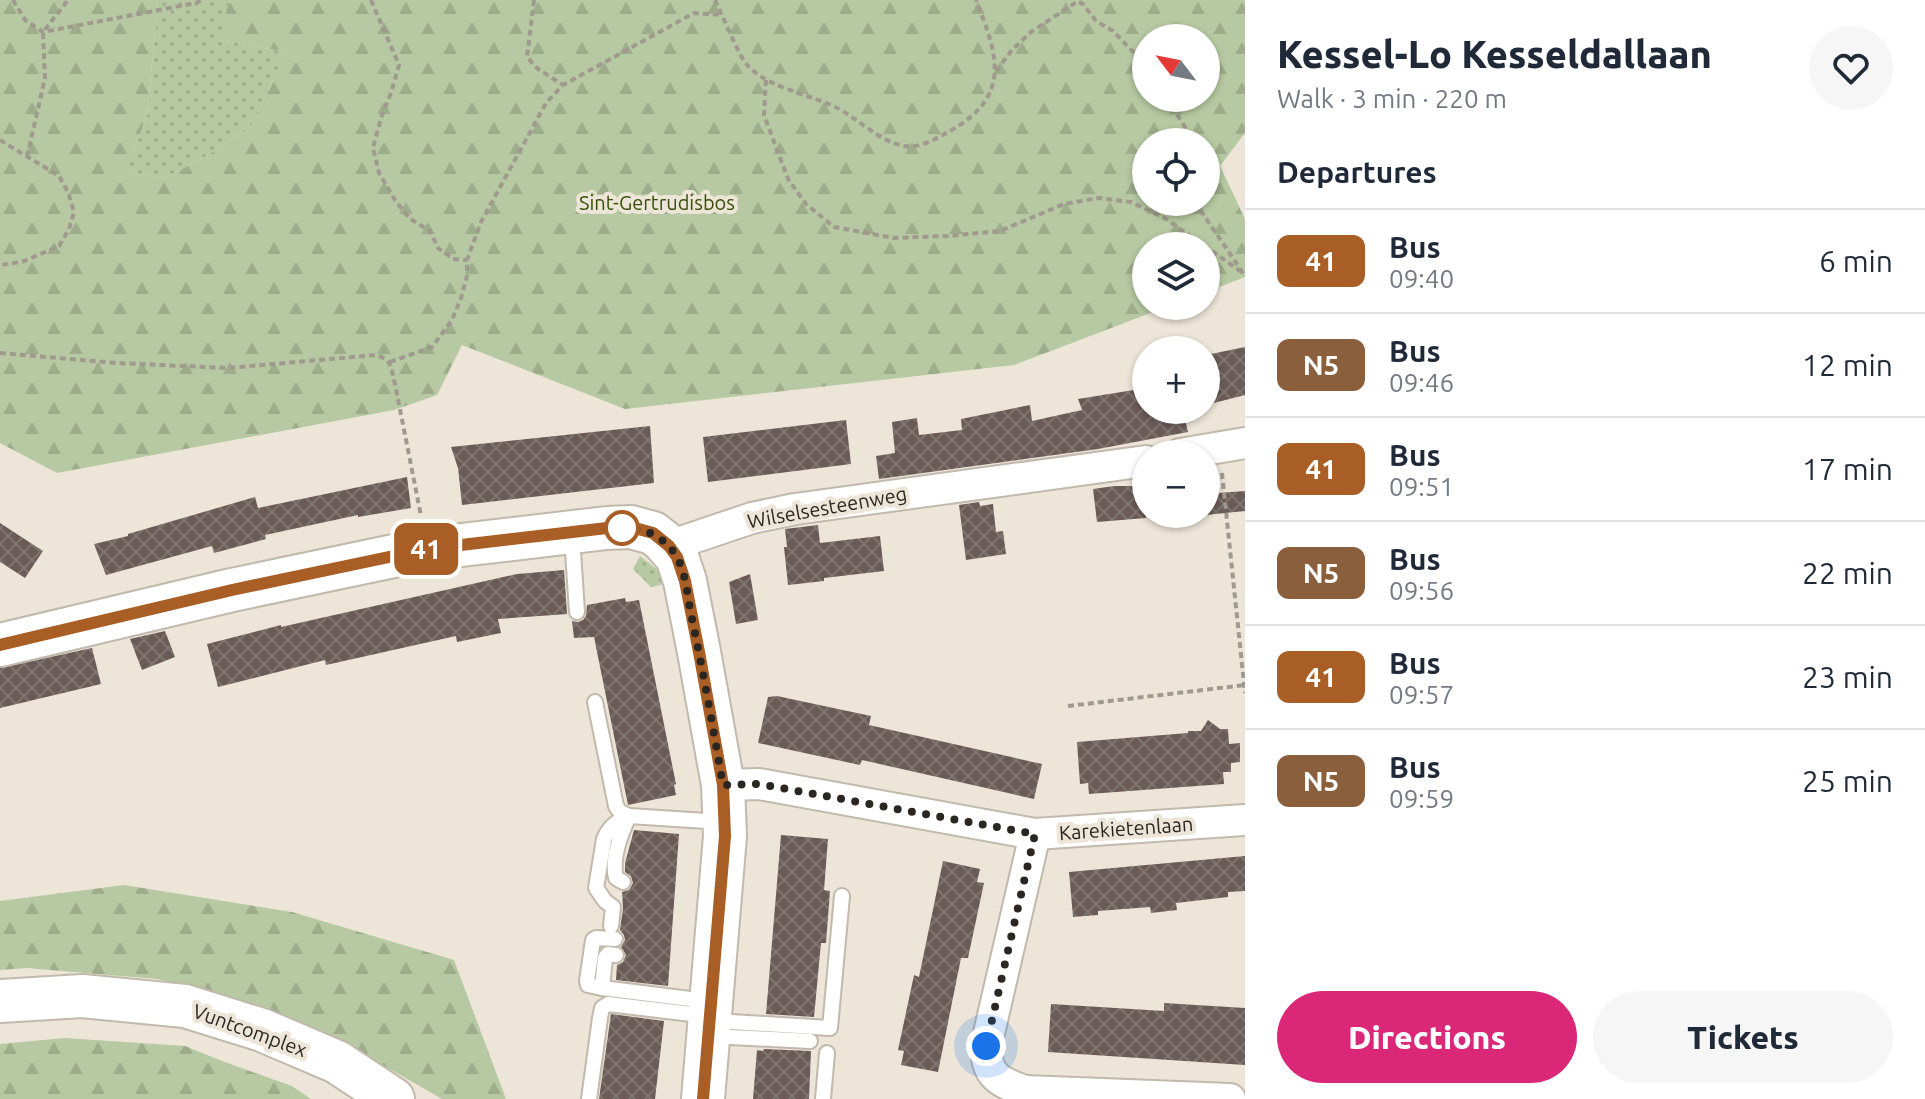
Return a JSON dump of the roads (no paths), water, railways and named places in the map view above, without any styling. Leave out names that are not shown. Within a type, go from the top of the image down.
[{"type":"street","name":"Wilselsesteenweg","points":[[669,546],[752,518],[795,509],[1132,463]]},
{"type":"street","points":[[0,645],[232,590],[427,549],[572,531],[631,527],[653,533],[677,557],[685,581],[724,803],[725,836],[703,1099]]},
{"type":"street","name":"Karekietenlaan","points":[[724,803],[759,784],[1035,834],[1245,820]]},
{"type":"street","points":[[1035,834],[986,1046],[990,1071],[1024,1095],[1230,1099]]},
{"type":"street","name":"Vuntcomplex","points":[[0,1001],[82,996],[185,1006],[262,1030],[337,1062],[393,1099]]},
{"type":"street","name":"Vuntcomplex","points":[[0,1017],[115,1014],[191,1026],[265,1049],[361,1099]]},
{"type":"lane","points":[[572,531],[577,612]]},
{"type":"lane","points":[[595,702],[616,806],[620,812],[629,816],[708,822],[724,803]]},
{"type":"lane","points":[[623,882],[616,878],[614,871],[629,816]]},
{"type":"lane","points":[[629,816],[618,821],[604,839],[596,888],[613,907],[613,932],[593,940],[587,981],[593,987],[710,1019],[810,1041]]},
{"type":"lane","points":[[589,1099],[602,1008],[608,1004],[710,1019],[830,1028],[842,896]]},
{"type":"lane","points":[[602,988],[605,958],[608,954],[616,955]]},
{"type":"lane","points":[[823,1099],[827,1053]]},
{"type":"park label","name":"Sint-Gertrudisbos","points":[[657,202]]}]
